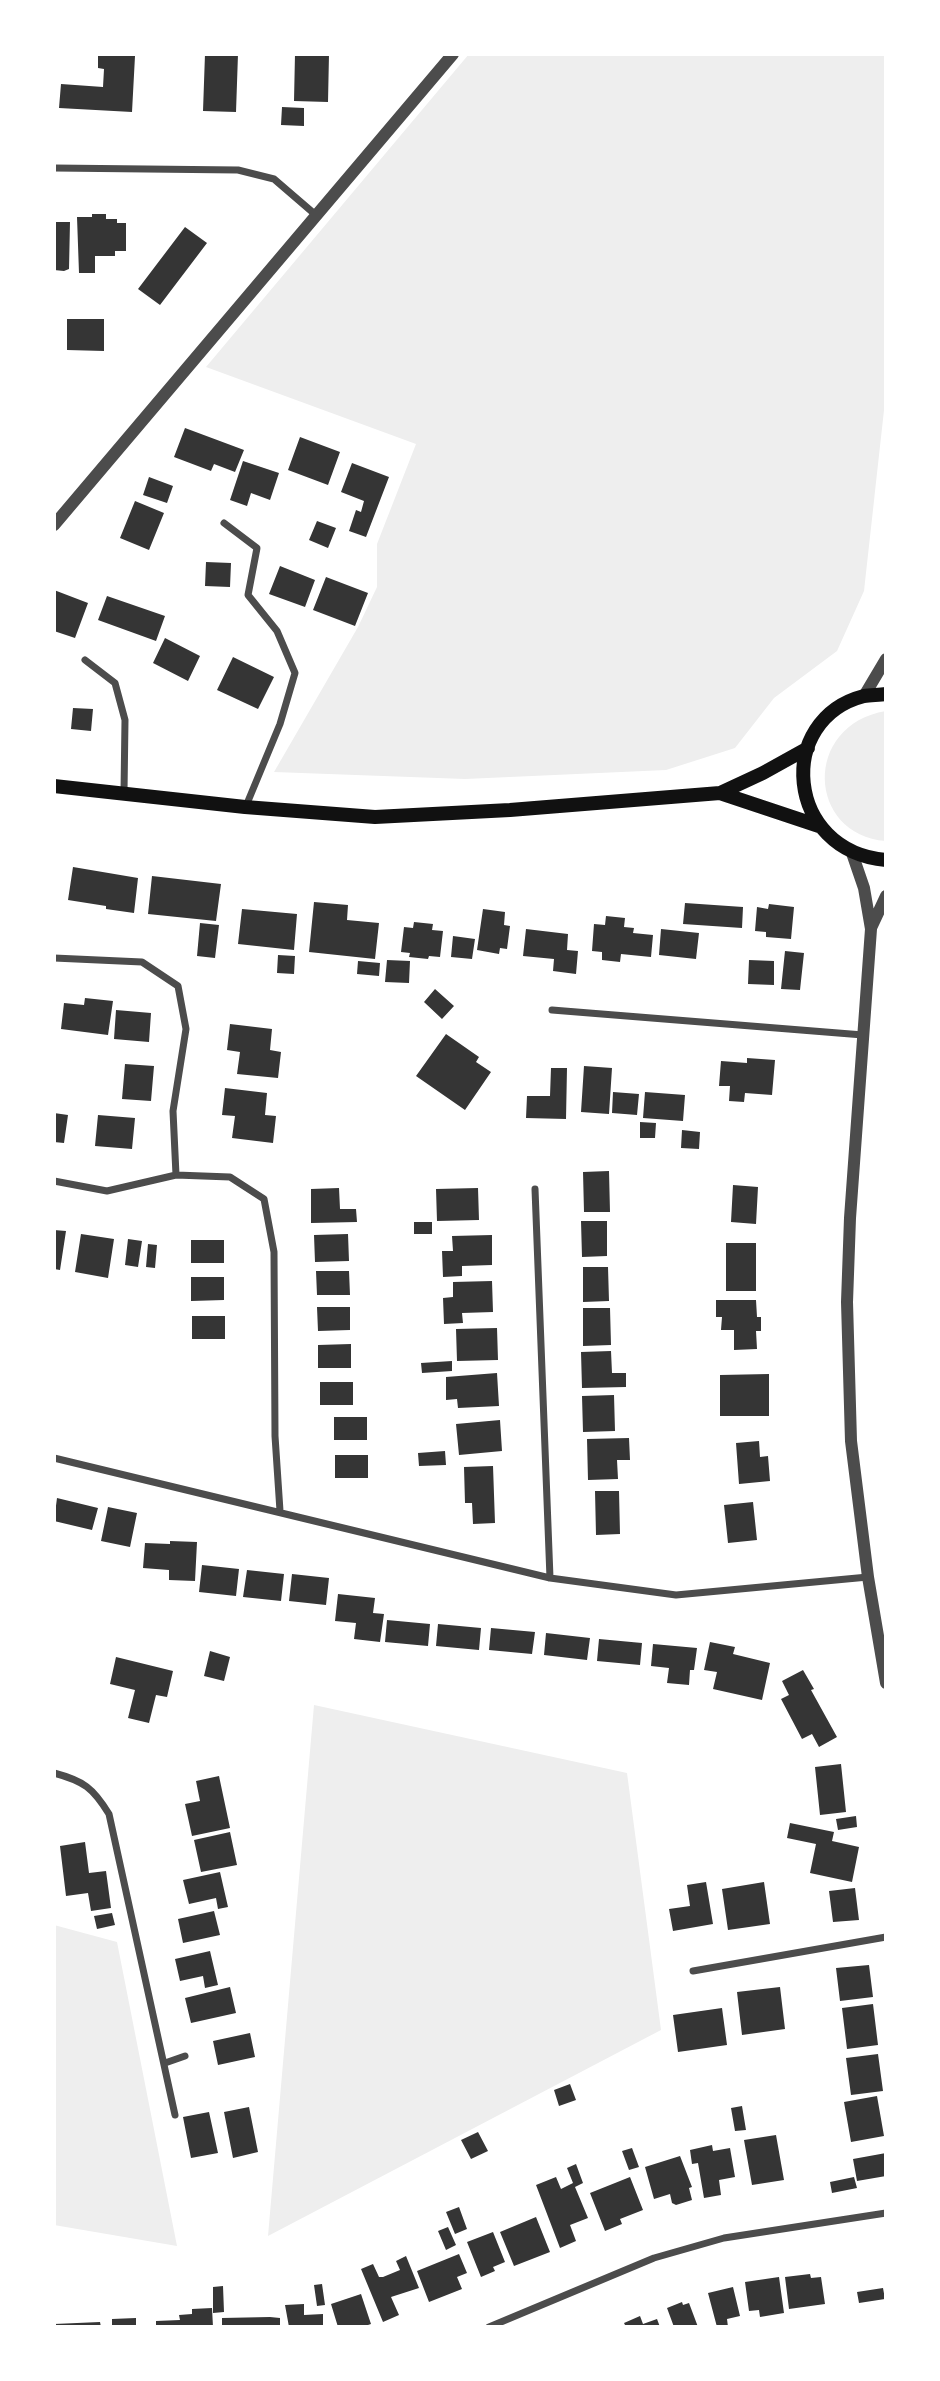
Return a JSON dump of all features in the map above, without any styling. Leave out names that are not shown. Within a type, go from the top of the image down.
[{"type":"main road","points":[[886,694],[864,696],[830,715],[817,730],[808,748],[803,768],[804,789],[809,808],[819,826],[834,842],[852,853],[886,860]]},
{"type":"main road","points":[[54,786],[245,807],[375,817],[510,810],[720,793],[808,748]]},
{"type":"main road","points":[[720,793],[819,826]]},
{"type":"street","points":[[54,525],[453,54]]},
{"type":"street","points":[[54,168],[238,170],[274,179],[318,216]]},
{"type":"street","points":[[224,523],[257,548],[248,595],[277,631],[295,673],[280,724],[245,807]]},
{"type":"street","points":[[864,696],[886,659]]},
{"type":"street","points":[[85,660],[115,682],[125,720],[124,792]]},
{"type":"street","points":[[852,853],[864,888],[871,929],[850,1218],[847,1302],[851,1441],[868,1577],[886,1683]]},
{"type":"street","points":[[871,929],[886,896]]},
{"type":"street","points":[[54,958],[142,962],[178,986],[186,1029],[173,1111],[176,1175]]},
{"type":"street","points":[[552,1010],[863,1035]]},
{"type":"street","points":[[54,1181],[107,1191],[176,1175],[230,1177],[264,1199],[274,1252],[275,1436],[280,1511]]},
{"type":"street","points":[[535,1189],[550,1578]]},
{"type":"street","points":[[54,1458],[550,1578],[676,1595],[868,1577]]},
{"type":"street","points":[[54,1773],[72,1778],[96,1792],[109,1814],[175,2115]]},
{"type":"street","points":[[693,1971],[886,1937]]},
{"type":"street","points":[[165,2063],[185,2056]]},
{"type":"street","points":[[489,2327],[654,2258],[724,2238],[886,2213]]},
{"type":"shaded area","points":[[469,54],[886,54],[884,410],[864,591],[837,651],[774,698],[735,748],[666,770],[465,779],[274,772],[358,627],[377,587],[377,544],[416,444],[206,367]]},
{"type":"shaded area","points":[[886,711],[886,841],[860,834],[841,820],[829,801],[825,779],[828,757],[839,736],[859,720]]},
{"type":"shaded area","points":[[314,1705],[627,1773],[661,2030],[268,2236]]},
{"type":"shaded area","points":[[54,1925],[117,1942],[177,2246],[54,2225]]},
{"type":"building","points":[[98,54],[135,56],[132,112],[59,108],[61,84],[103,87],[104,69],[98,68]]},
{"type":"building","points":[[205,54],[238,54],[236,112],[203,111]]},
{"type":"building","points":[[295,54],[329,54],[328,102],[294,101]]},
{"type":"building","points":[[282,107],[304,108],[304,126],[281,125]]},
{"type":"building","points":[[92,214],[106,214],[106,219],[117,219],[117,223],[126,223],[126,251],[115,251],[115,256],[95,256],[95,273],[79,273],[77,217],[92,217]]},
{"type":"building","points":[[54,222],[70,222],[69,269],[64,271],[54,270]]},
{"type":"building","points":[[185,227],[207,243],[160,305],[138,289]]},
{"type":"building","points":[[67,319],[104,319],[104,351],[67,350]]},
{"type":"building","points":[[185,428],[244,450],[235,472],[214,464],[211,471],[174,457]]},
{"type":"building","points":[[300,437],[340,452],[328,485],[288,470]]},
{"type":"building","points":[[243,461],[279,473],[270,500],[251,493],[247,506],[230,500]]},
{"type":"building","points":[[352,463],[389,477],[366,537],[349,531],[356,510],[361,512],[364,501],[341,492]]},
{"type":"building","points":[[149,477],[173,486],[167,503],[143,495]]},
{"type":"building","points":[[135,501],[164,513],[149,550],[120,538]]},
{"type":"building","points":[[317,521],[336,528],[328,548],[309,540]]},
{"type":"building","points":[[206,562],[231,563],[230,587],[205,586]]},
{"type":"building","points":[[280,566],[315,580],[305,607],[269,594]]},
{"type":"building","points":[[326,577],[368,593],[355,626],[313,610]]},
{"type":"building","points":[[54,590],[88,603],[75,638],[54,631]]},
{"type":"building","points":[[107,596],[165,616],[156,641],[98,620]]},
{"type":"building","points":[[165,638],[200,656],[188,681],[153,663]]},
{"type":"building","points":[[233,657],[274,677],[258,709],[217,690]]},
{"type":"building","points":[[73,708],[93,709],[91,731],[71,729]]},
{"type":"building","points":[[73,867],[138,878],[134,913],[68,900]]},
{"type":"building","points":[[152,876],[221,884],[216,921],[148,914]]},
{"type":"building","points":[[314,902],[348,905],[347,920],[379,923],[375,959],[309,952]]},
{"type":"building","points":[[685,903],[743,907],[742,928],[683,924]]},
{"type":"building","points":[[769,904],[794,907],[791,939],[766,937],[766,932],[755,931],[757,907],[768,909]]},
{"type":"building","points":[[242,909],[297,914],[294,950],[238,944]]},
{"type":"building","points":[[483,909],[505,912],[504,925],[510,926],[507,949],[500,948],[499,954],[477,950]]},
{"type":"building","points":[[606,916],[625,918],[624,927],[634,928],[633,933],[653,935],[651,957],[621,954],[620,962],[602,960],[602,952],[592,951],[594,924],[605,925]]},
{"type":"building","points":[[414,922],[433,924],[432,930],[443,931],[440,957],[409,957],[410,953],[401,952],[404,927],[413,928]]},
{"type":"building","points":[[200,923],[219,925],[215,958],[197,956]]},
{"type":"building","points":[[526,929],[568,934],[567,950],[578,951],[576,974],[553,971],[554,959],[523,956]]},
{"type":"building","points":[[661,929],[699,933],[696,959],[659,955]]},
{"type":"building","points":[[453,936],[475,939],[472,959],[451,957]]},
{"type":"building","points":[[785,951],[804,953],[800,990],[781,989]]},
{"type":"building","points":[[278,955],[295,956],[294,974],[277,973]]},
{"type":"building","points":[[387,960],[410,961],[409,983],[385,982]]},
{"type":"building","points":[[749,960],[774,961],[774,985],[748,984]]},
{"type":"building","points":[[358,961],[380,963],[379,976],[357,974]]},
{"type":"building","points":[[435,989],[454,1006],[442,1019],[424,1002]]},
{"type":"building","points":[[85,998],[113,1001],[108,1035],[61,1029],[64,1003],[84,1005]]},
{"type":"building","points":[[116,1010],[151,1013],[149,1042],[114,1039]]},
{"type":"building","points":[[230,1024],[272,1029],[270,1050],[281,1052],[278,1078],[237,1074],[240,1052],[227,1050]]},
{"type":"building","points":[[446,1034],[479,1057],[476,1062],[491,1072],[465,1110],[416,1076]]},
{"type":"building","points":[[747,1058],[775,1060],[772,1095],[745,1093],[744,1102],[729,1101],[730,1086],[719,1086],[721,1061],[747,1063]]},
{"type":"building","points":[[125,1064],[154,1066],[151,1101],[122,1099]]},
{"type":"building","points":[[584,1066],[612,1068],[609,1114],[581,1112]]},
{"type":"building","points":[[551,1068],[567,1068],[566,1119],[526,1118],[527,1096],[550,1096]]},
{"type":"building","points":[[225,1088],[267,1093],[265,1115],[276,1116],[273,1143],[232,1138],[235,1116],[222,1115]]},
{"type":"building","points":[[613,1092],[639,1094],[637,1115],[612,1113]]},
{"type":"building","points":[[645,1092],[685,1095],[683,1121],[643,1118]]},
{"type":"building","points":[[54,1113],[68,1115],[64,1143],[54,1142]]},
{"type":"building","points":[[98,1115],[135,1118],[132,1149],[95,1146]]},
{"type":"building","points":[[640,1122],[656,1123],[655,1138],[640,1138]]},
{"type":"building","points":[[682,1130],[700,1132],[699,1149],[681,1148]]},
{"type":"building","points":[[609,1171],[610,1212],[584,1212],[583,1172]]},
{"type":"building","points":[[733,1185],[758,1187],[756,1224],[731,1222]]},
{"type":"building","points":[[339,1188],[340,1209],[356,1209],[357,1222],[311,1223],[311,1189]]},
{"type":"building","points":[[478,1188],[479,1220],[437,1221],[436,1189]]},
{"type":"building","points":[[581,1221],[607,1221],[607,1256],[582,1257]]},
{"type":"building","points":[[414,1222],[432,1222],[432,1234],[414,1234]]},
{"type":"building","points":[[54,1230],[66,1231],[60,1270],[54,1269]]},
{"type":"building","points":[[81,1234],[114,1239],[108,1278],[75,1272]]},
{"type":"building","points":[[348,1234],[349,1261],[315,1262],[314,1235]]},
{"type":"building","points":[[492,1235],[492,1265],[462,1266],[462,1276],[443,1277],[442,1251],[453,1251],[452,1236]]},
{"type":"building","points":[[128,1239],[142,1241],[138,1267],[125,1265]]},
{"type":"building","points":[[191,1240],[224,1240],[224,1263],[191,1263]]},
{"type":"building","points":[[726,1243],[756,1243],[756,1291],[726,1291]]},
{"type":"building","points":[[148,1244],[157,1245],[155,1268],[146,1267]]},
{"type":"building","points":[[583,1267],[608,1267],[609,1301],[583,1302]]},
{"type":"building","points":[[316,1271],[349,1271],[350,1295],[317,1295]]},
{"type":"building","points":[[191,1277],[224,1277],[224,1300],[191,1301]]},
{"type":"building","points":[[492,1281],[493,1312],[462,1313],[463,1323],[444,1324],[443,1298],[453,1297],[453,1282]]},
{"type":"building","points":[[716,1300],[756,1300],[757,1317],[761,1317],[761,1331],[756,1331],[757,1349],[734,1350],[734,1330],[721,1330],[722,1317],[716,1317]]},
{"type":"building","points":[[317,1307],[350,1307],[350,1330],[318,1331]]},
{"type":"building","points":[[583,1308],[610,1308],[611,1345],[583,1346]]},
{"type":"building","points":[[192,1316],[225,1316],[225,1339],[192,1339]]},
{"type":"building","points":[[497,1328],[498,1360],[457,1361],[456,1329]]},
{"type":"building","points":[[351,1344],[351,1368],[318,1368],[318,1345]]},
{"type":"building","points":[[611,1351],[612,1373],[626,1373],[626,1387],[582,1388],[581,1352]]},
{"type":"building","points":[[452,1361],[452,1371],[422,1373],[421,1363]]},
{"type":"building","points":[[497,1373],[499,1406],[458,1408],[457,1399],[446,1400],[446,1377]]},
{"type":"building","points":[[769,1374],[769,1416],[720,1416],[720,1375]]},
{"type":"building","points":[[320,1382],[353,1382],[353,1405],[320,1405]]},
{"type":"building","points":[[614,1395],[615,1431],[583,1432],[582,1396]]},
{"type":"building","points":[[334,1417],[367,1417],[367,1440],[334,1440]]},
{"type":"building","points":[[500,1420],[502,1451],[459,1455],[456,1424]]},
{"type":"building","points":[[629,1438],[630,1460],[617,1460],[618,1479],[588,1480],[587,1439]]},
{"type":"building","points":[[759,1441],[760,1457],[768,1456],[770,1481],[739,1484],[736,1443]]},
{"type":"building","points":[[445,1451],[446,1465],[419,1466],[418,1453]]},
{"type":"building","points":[[335,1455],[368,1455],[368,1478],[335,1478]]},
{"type":"building","points":[[493,1466],[495,1523],[473,1524],[472,1503],[465,1503],[464,1467]]},
{"type":"building","points":[[595,1491],[619,1491],[620,1534],[596,1535]]},
{"type":"building","points":[[57,1498],[98,1508],[92,1530],[54,1521]]},
{"type":"building","points":[[753,1502],[757,1540],[728,1543],[724,1505]]},
{"type":"building","points":[[108,1507],[137,1513],[130,1547],[101,1541]]},
{"type":"building","points":[[170,1541],[197,1542],[195,1581],[169,1580],[169,1570],[143,1568],[145,1543],[170,1544]]},
{"type":"building","points":[[202,1565],[239,1569],[236,1596],[199,1592]]},
{"type":"building","points":[[247,1570],[284,1574],[281,1601],[243,1597]]},
{"type":"building","points":[[292,1574],[329,1578],[326,1605],[289,1601]]},
{"type":"building","points":[[338,1594],[375,1598],[373,1613],[384,1614],[380,1642],[354,1639],[356,1623],[335,1621]]},
{"type":"building","points":[[387,1620],[430,1624],[428,1646],[385,1642]]},
{"type":"building","points":[[438,1624],[481,1628],[479,1650],[436,1646]]},
{"type":"building","points":[[491,1628],[535,1632],[532,1654],[489,1650]]},
{"type":"building","points":[[546,1633],[590,1638],[587,1660],[544,1655]]},
{"type":"building","points":[[599,1639],[642,1643],[640,1665],[597,1661]]},
{"type":"building","points":[[710,1642],[735,1647],[733,1654],[770,1663],[762,1700],[713,1689],[717,1672],[704,1670]]},
{"type":"building","points":[[653,1644],[697,1648],[694,1670],[690,1670],[689,1685],[667,1683],[669,1668],[651,1666]]},
{"type":"building","points":[[210,1651],[230,1657],[224,1681],[204,1676]]},
{"type":"building","points":[[116,1657],[173,1671],[167,1697],[156,1695],[149,1723],[128,1718],[135,1690],[110,1684]]},
{"type":"building","points":[[803,1670],[837,1737],[819,1747],[812,1734],[802,1739],[781,1699],[789,1695],[782,1681]]},
{"type":"building","points":[[841,1764],[846,1812],[820,1815],[815,1767]]},
{"type":"building","points":[[219,1776],[230,1828],[192,1836],[185,1804],[200,1801],[196,1781]]},
{"type":"building","points":[[856,1816],[857,1827],[838,1830],[836,1819]]},
{"type":"building","points":[[790,1823],[834,1832],[832,1841],[859,1847],[852,1882],[810,1873],[816,1844],[787,1838]]},
{"type":"building","points":[[230,1832],[237,1865],[201,1872],[194,1840]]},
{"type":"building","points":[[85,1842],[89,1873],[106,1871],[111,1908],[91,1911],[88,1893],[66,1896],[60,1846]]},
{"type":"building","points":[[220,1872],[228,1907],[218,1909],[216,1898],[189,1904],[183,1880]]},
{"type":"building","points":[[706,1882],[713,1924],[673,1931],[669,1909],[690,1906],[687,1885]]},
{"type":"building","points":[[764,1882],[770,1924],[728,1930],[722,1889]]},
{"type":"building","points":[[855,1888],[859,1920],[833,1922],[829,1891]]},
{"type":"building","points":[[214,1911],[220,1935],[183,1943],[178,1919]]},
{"type":"building","points":[[112,1913],[115,1925],[97,1929],[94,1916]]},
{"type":"building","points":[[210,1951],[218,1985],[205,1988],[203,1976],[180,1981],[175,1959]]},
{"type":"building","points":[[869,1965],[873,1997],[840,2001],[836,1968]]},
{"type":"building","points":[[230,1987],[236,2013],[191,2023],[185,1998]]},
{"type":"building","points":[[780,1987],[785,2029],[742,2035],[737,1992]]},
{"type":"building","points":[[873,2004],[878,2045],[847,2049],[842,2008]]},
{"type":"building","points":[[722,2008],[727,2045],[678,2052],[673,2015]]},
{"type":"building","points":[[250,2033],[255,2057],[218,2065],[213,2041]]},
{"type":"building","points":[[878,2054],[883,2091],[851,2095],[846,2058]]},
{"type":"building","points":[[570,2084],[576,2100],[559,2106],[554,2090]]},
{"type":"building","points":[[877,2096],[884,2136],[851,2142],[844,2102]]},
{"type":"building","points":[[742,2106],[746,2130],[735,2131],[731,2108]]},
{"type":"building","points":[[249,2107],[258,2152],[233,2158],[224,2112]]},
{"type":"building","points":[[209,2112],[218,2153],[191,2158],[183,2117]]},
{"type":"building","points":[[478,2132],[488,2151],[471,2159],[461,2140]]},
{"type":"building","points":[[776,2135],[784,2180],[752,2185],[744,2140]]},
{"type":"building","points":[[712,2145],[713,2151],[730,2148],[735,2177],[719,2180],[721,2195],[704,2198],[698,2163],[692,2164],[690,2150]]},
{"type":"building","points":[[632,2148],[639,2167],[629,2170],[622,2151]]},
{"type":"building","points":[[886,2153],[886,2176],[857,2181],[853,2159]]},
{"type":"building","points":[[680,2156],[692,2187],[689,2188],[692,2200],[676,2205],[672,2203],[670,2194],[654,2199],[645,2167]]},
{"type":"building","points":[[576,2164],[583,2183],[575,2187],[588,2218],[570,2225],[576,2241],[560,2248],[536,2185],[556,2177],[561,2189],[573,2183],[567,2168]]},
{"type":"building","points":[[630,2177],[643,2210],[620,2219],[622,2224],[605,2231],[590,2193]]},
{"type":"building","points":[[854,2177],[857,2188],[832,2193],[830,2182]]},
{"type":"building","points":[[459,2207],[467,2229],[455,2234],[446,2212]]},
{"type":"building","points":[[536,2217],[550,2252],[514,2266],[500,2232]]},
{"type":"building","points":[[448,2227],[456,2245],[446,2250],[438,2231]]},
{"type":"building","points":[[493,2232],[505,2262],[493,2267],[495,2271],[481,2277],[467,2242]]},
{"type":"building","points":[[459,2254],[467,2273],[457,2277],[462,2289],[429,2302],[417,2271]]},
{"type":"building","points":[[406,2256],[419,2288],[391,2297],[399,2315],[383,2322],[361,2269],[373,2264],[379,2277],[383,2277],[400,2270],[396,2261]]},
{"type":"building","points":[[810,2274],[811,2278],[821,2277],[825,2304],[789,2309],[785,2277]]},
{"type":"building","points":[[779,2277],[784,2313],[760,2317],[759,2310],[749,2311],[745,2282]]},
{"type":"building","points":[[322,2284],[325,2305],[317,2306],[314,2285]]},
{"type":"building","points":[[223,2286],[224,2312],[213,2313],[213,2287]]},
{"type":"building","points":[[733,2287],[740,2316],[727,2319],[728,2327],[717,2327],[708,2293]]},
{"type":"building","points":[[883,2288],[885,2299],[859,2303],[857,2292]]},
{"type":"building","points":[[361,2294],[371,2324],[362,2327],[338,2327],[331,2304]]},
{"type":"building","points":[[682,2302],[683,2305],[689,2303],[698,2327],[674,2327],[667,2308]]},
{"type":"building","points":[[304,2304],[304,2315],[323,2314],[323,2327],[289,2327],[285,2305]]},
{"type":"building","points":[[212,2308],[213,2327],[156,2327],[156,2321],[180,2320],[179,2315],[192,2314],[192,2309]]},
{"type":"building","points":[[640,2316],[643,2324],[657,2319],[660,2327],[626,2327],[624,2323]]},
{"type":"building","points":[[136,2318],[136,2327],[112,2327],[112,2319]]},
{"type":"building","points":[[222,2318],[280,2318],[280,2327],[222,2327]]},
{"type":"building","points":[[100,2322],[101,2327],[54,2327],[54,2324]]}]
